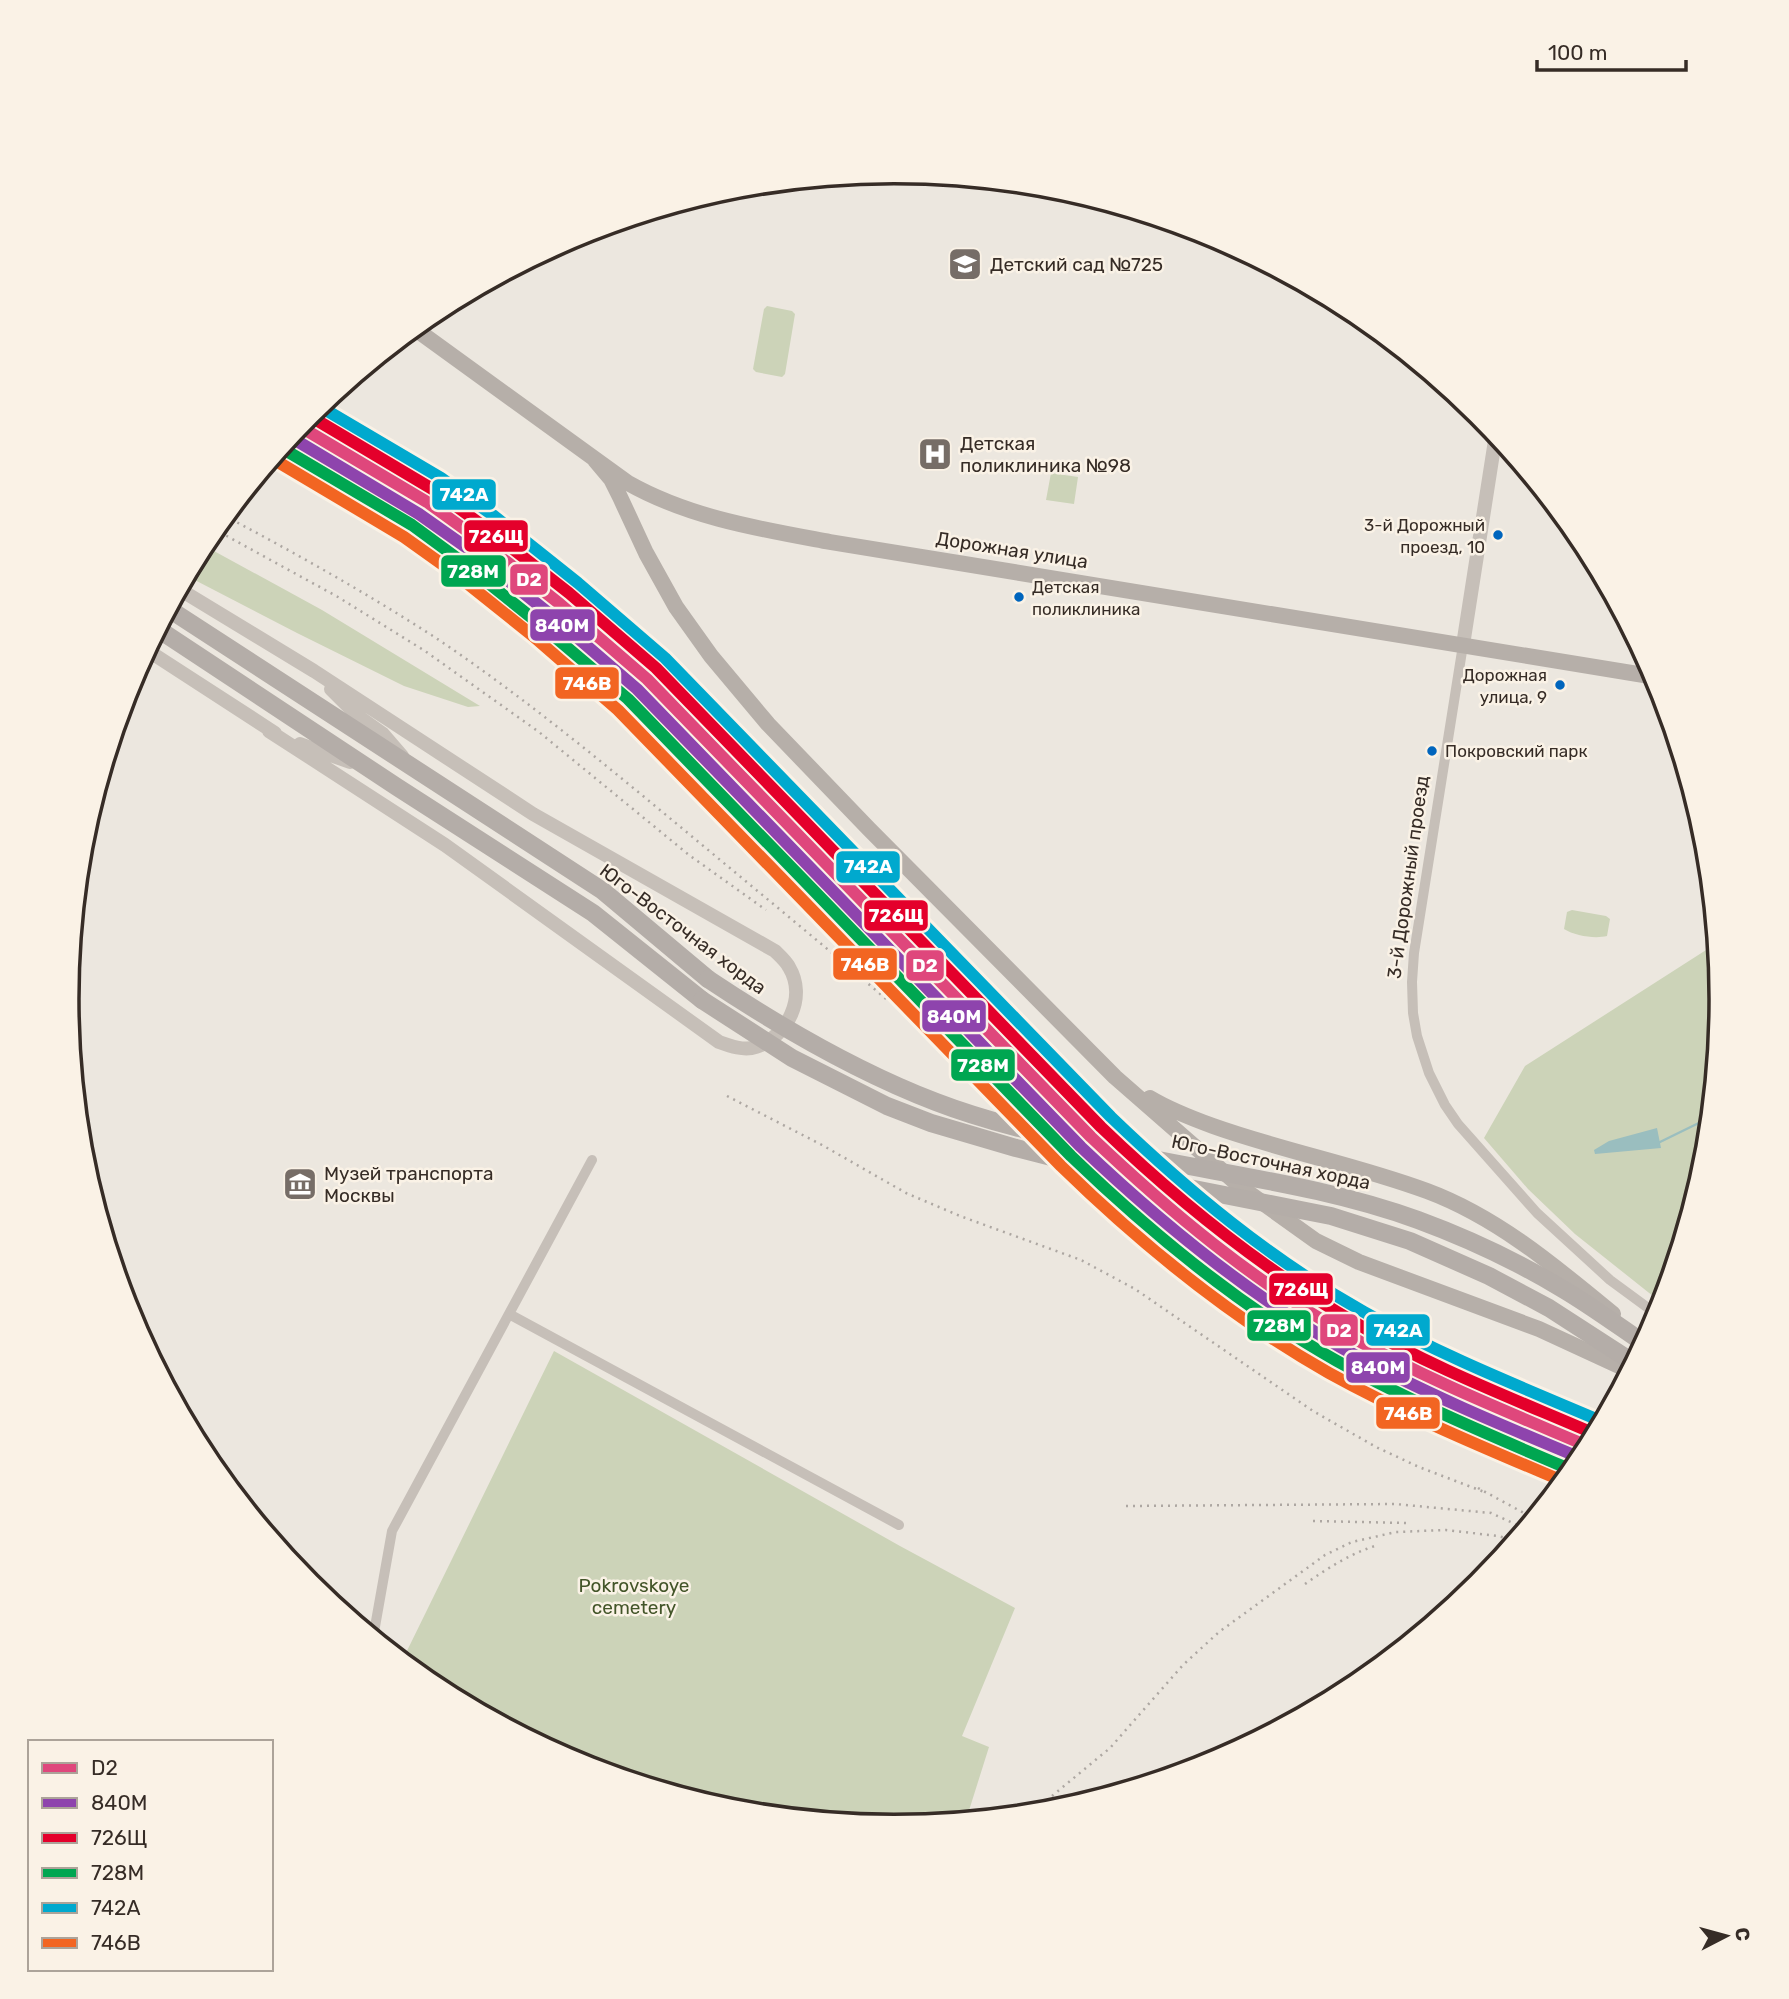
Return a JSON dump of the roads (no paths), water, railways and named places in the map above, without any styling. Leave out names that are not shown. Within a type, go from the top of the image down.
[{"type":"main road","name":"Дорожная улица","points":[[423,334],[628,483],[649,495],[700,514],[747,527],[1642,675]]},
{"type":"main road","points":[[595,460],[611,479],[646,553],[676,607],[711,656],[768,724],[1115,1077],[1241,1188],[1316,1241],[1359,1262],[1539,1329],[1622,1367]]},
{"type":"main road","points":[[628,483],[625,497],[630,518]]},
{"type":"main road","points":[[630,518],[632,505],[638,497],[649,495]]},
{"type":"main road","name":"Юго-Восточная хорда","points":[[176,614],[603,891],[709,979],[757,1012],[839,1059],[937,1103],[1022,1128],[1121,1152],[1337,1194],[1419,1220],[1503,1256],[1561,1288],[1637,1337]]},
{"type":"main road","name":"Юго-Восточная хорда","points":[[166,634],[593,913],[702,1000],[792,1058],[887,1106],[932,1123],[1016,1148],[1118,1174],[1331,1216],[1410,1241],[1489,1276],[1549,1308],[1627,1358]]},
{"type":"main road","points":[[1115,1077],[1166,1108],[1203,1122],[1243,1137],[1428,1191],[1469,1210],[1508,1232],[1637,1336]]},
{"type":"street","name":"3-й Дорожный проезд","points":[[1494,447],[1414,953],[1413,1013],[1423,1057],[1439,1095],[1451,1115],[1537,1213],[1609,1280],[1649,1308]]},
{"type":"street","points":[[155,656],[445,845],[719,1042],[744,1048],[756,1047],[775,1036],[791,1017],[795,998],[793,978],[790,968],[775,951],[533,814],[314,671],[187,593]]},
{"type":"street","points":[[314,671],[359,718],[383,734],[410,765]]},
{"type":"street","points":[[269,731],[348,761],[397,787]]},
{"type":"street","points":[[375,1628],[392,1531],[592,1160]]},
{"type":"street","points":[[509,1314],[899,1525]]},
{"type":"water","points":[[1657,1128],[1661,1148],[1595,1154],[1594,1150],[1609,1141]]},
{"type":"waterway","points":[[1660,1142],[1701,1122]]},
{"type":"railway","points":[[305,437],[387,485],[474,545],[637,680],[1138,1197],[1179,1235],[1253,1291],[1360,1362],[1562,1468]]},
{"type":"railway","points":[[234,521],[384,606],[436,638],[506,688],[641,794],[886,999]]},
{"type":"railway","points":[[224,535],[338,597],[425,651],[539,732],[689,855],[766,910]]},
{"type":"railway","points":[[727,1096],[822,1145],[906,1193],[960,1216],[1081,1260],[1135,1289],[1313,1411],[1376,1447],[1487,1493]]},
{"type":"railway","points":[[1478,1488],[1527,1514]]},
{"type":"railway","points":[[1126,1506],[1395,1504],[1491,1513],[1518,1525]]},
{"type":"railway","points":[[1313,1521],[1407,1523]]},
{"type":"railway","points":[[1052,1796],[1110,1748],[1183,1665],[1219,1632],[1325,1555],[1352,1542],[1396,1532],[1446,1530],[1507,1538]]},
{"type":"railway","points":[[1305,1584],[1349,1557],[1378,1545]]},
{"type":"place","name":"Детский сад №725","points":[[965,264]]},
{"type":"place","name":"Детская поликлиника №98","points":[[935,454]]},
{"type":"place","name":"3-й Дорожный проезд, 10","points":[[1498,535]]},
{"type":"place","name":"Детская поликлиника","points":[[1019,597]]},
{"type":"place","name":"Дорожная улица, 9","points":[[1560,685]]},
{"type":"place","name":"Покровский парк","points":[[1432,751]]},
{"type":"place","name":"Музей транспорта Москвы","points":[[300,1184]]},
{"type":"park label","name":"Pokrovskoye cemetery","points":[[634,1596]]}]
